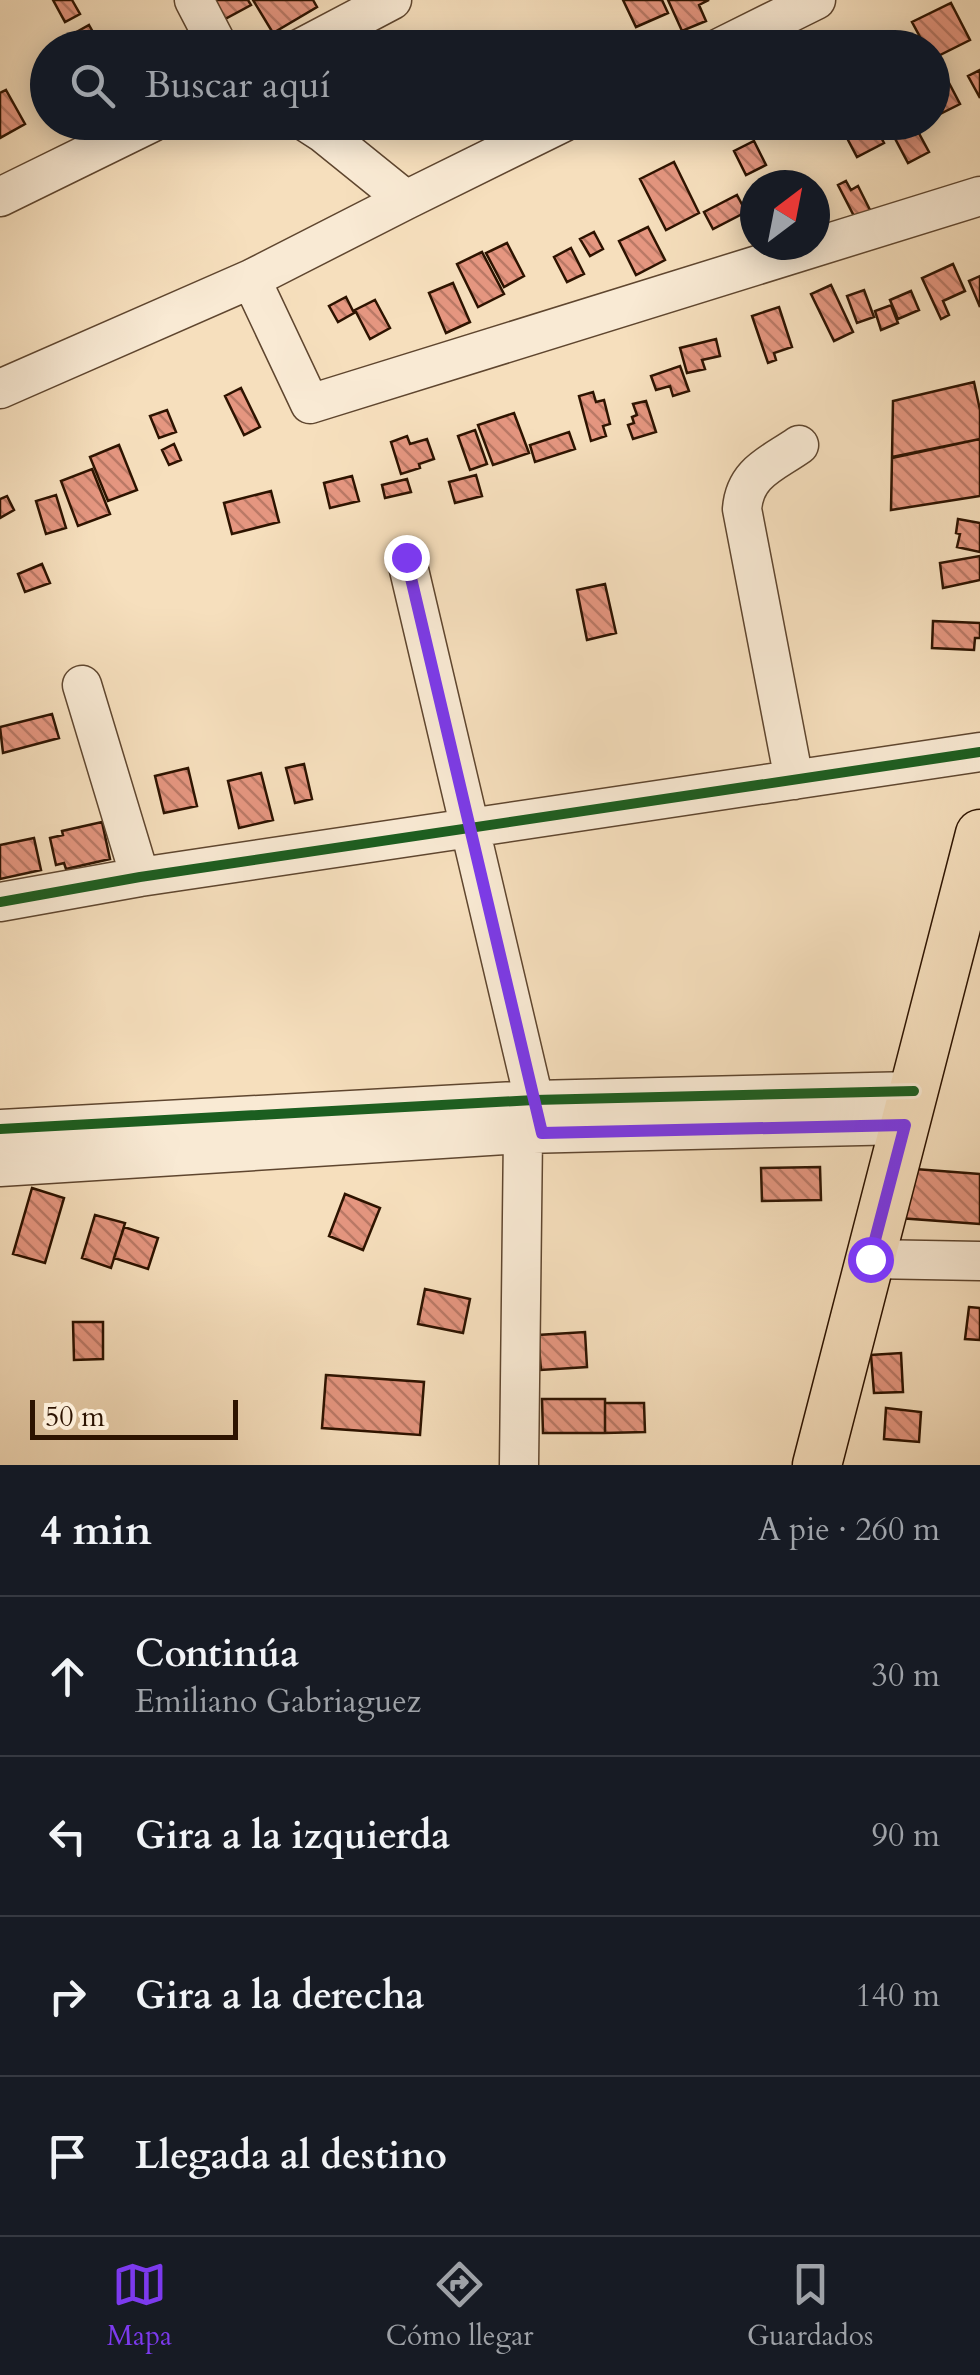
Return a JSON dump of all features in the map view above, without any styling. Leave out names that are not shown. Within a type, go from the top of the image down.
[{"type":"main road","points":[[817,1465],[980,834]]},
{"type":"street","points":[[194,0],[210,30]]},
{"type":"street","points":[[336,30],[392,0]]},
{"type":"street","points":[[755,30],[816,0]]},
{"type":"street","points":[[0,197],[116,140]]},
{"type":"street","points":[[332,140],[406,200]]},
{"type":"street","points":[[0,389],[251,279],[528,140]]},
{"type":"street","points":[[251,279],[310,404],[980,196]]},
{"type":"street","points":[[794,780],[742,509],[743,494],[751,479],[800,445]]},
{"type":"street","points":[[406,557],[470,828],[533,1122],[518,1465]]},
{"type":"street","points":[[82,685],[140,876]]},
{"type":"street","points":[[0,902],[140,876],[980,752]]},
{"type":"street","points":[[0,1129],[533,1122],[909,1108]]},
{"type":"street","points":[[0,1167],[533,1122]]},
{"type":"street","points":[[870,1259],[980,1261]]},
{"type":"building","points":[[53,0],[72,0],[80,14],[65,22]]},
{"type":"building","points":[[215,0],[248,0],[251,5],[225,19]]},
{"type":"building","points":[[253,0],[313,0],[317,7],[278,30],[271,30]]},
{"type":"building","points":[[623,0],[662,0],[668,13],[636,27]]},
{"type":"building","points":[[668,0],[709,0],[699,5],[706,21],[682,30]]},
{"type":"building","points":[[951,3],[970,40],[950,50],[950,30],[916,30],[912,22]]},
{"type":"building","points":[[980,70],[980,98],[968,76]]},
{"type":"building","points":[[950,85],[960,104],[950,109]]},
{"type":"building","points":[[6,90],[25,124],[0,138],[0,93]]},
{"type":"building","points":[[848,140],[882,140],[884,143],[857,157]]},
{"type":"building","points":[[896,140],[923,140],[929,152],[908,163]]},
{"type":"building","points":[[754,141],[766,165],[744,170],[734,151]]},
{"type":"building","points":[[674,162],[699,213],[666,230],[640,179]]},
{"type":"building","points":[[846,181],[851,190],[858,186],[870,210],[855,218],[838,185]]},
{"type":"building","points":[[737,195],[740,201],[740,215],[713,229],[704,212]]},
{"type":"building","points":[[648,227],[665,260],[636,275],[619,241]]},
{"type":"building","points":[[594,232],[603,249],[590,256],[580,239]]},
{"type":"building","points":[[507,243],[524,276],[504,287],[486,253]]},
{"type":"building","points":[[571,248],[584,274],[567,282],[554,257]]},
{"type":"building","points":[[482,252],[504,294],[478,307],[457,264]]},
{"type":"building","points":[[953,264],[965,291],[943,301],[949,315],[941,319],[922,278]]},
{"type":"building","points":[[980,276],[980,307],[969,281]]},
{"type":"building","points":[[453,283],[470,322],[446,333],[429,293]]},
{"type":"building","points":[[831,285],[853,332],[834,341],[811,294]]},
{"type":"building","points":[[864,290],[874,317],[857,323],[847,296]]},
{"type":"building","points":[[911,291],[919,310],[898,319],[890,300]]},
{"type":"building","points":[[346,297],[354,313],[338,322],[329,306]]},
{"type":"building","points":[[375,300],[390,328],[370,339],[355,310]]},
{"type":"building","points":[[891,305],[898,323],[881,330],[875,311]]},
{"type":"building","points":[[779,307],[792,347],[774,353],[776,360],[768,363],[752,316]]},
{"type":"building","points":[[716,339],[720,356],[702,360],[705,369],[687,373],[680,348]]},
{"type":"building","points":[[680,366],[689,391],[673,396],[670,386],[656,390],[651,376]]},
{"type":"building","points":[[974,382],[980,410],[980,439],[892,457],[893,401]]},
{"type":"building","points":[[241,388],[260,427],[244,435],[225,396]]},
{"type":"building","points":[[593,392],[596,402],[604,400],[610,424],[603,426],[606,436],[591,441],[579,396]]},
{"type":"building","points":[[646,401],[656,432],[633,439],[628,425],[634,423],[632,417],[637,415],[633,404]]},
{"type":"building","points":[[167,410],[176,432],[159,438],[150,416]]},
{"type":"building","points":[[514,413],[529,453],[493,465],[478,425]]},
{"type":"building","points":[[475,430],[487,464],[470,470],[458,436]]},
{"type":"building","points":[[569,432],[575,449],[535,462],[530,445]]},
{"type":"building","points":[[407,436],[410,444],[427,439],[434,459],[401,474],[391,442]]},
{"type":"building","points":[[980,439],[980,496],[891,510],[892,458]]},
{"type":"building","points":[[174,444],[181,460],[169,465],[162,450]]},
{"type":"building","points":[[119,445],[137,490],[108,501],[90,457]]},
{"type":"building","points":[[92,469],[110,514],[78,526],[61,481]]},
{"type":"building","points":[[476,475],[482,496],[455,503],[449,482]]},
{"type":"building","points":[[352,476],[359,501],[330,508],[324,483]]},
{"type":"building","points":[[407,479],[411,492],[385,498],[382,485]]},
{"type":"building","points":[[271,491],[279,522],[232,534],[224,503]]},
{"type":"building","points":[[56,495],[66,528],[46,534],[36,501]]},
{"type":"building","points":[[7,496],[14,510],[0,518],[0,499]]},
{"type":"building","points":[[958,519],[980,523],[980,552],[957,547]]},
{"type":"building","points":[[980,556],[980,580],[943,588],[940,563]]},
{"type":"building","points":[[42,564],[50,583],[25,592],[18,574]]},
{"type":"building","points":[[605,584],[616,633],[587,640],[577,590]]},
{"type":"building","points":[[933,621],[980,623],[980,638],[975,638],[974,650],[932,648]]},
{"type":"building","points":[[52,714],[59,738],[3,753],[0,727]]},
{"type":"building","points":[[304,764],[312,799],[295,803],[286,768]]},
{"type":"building","points":[[188,768],[197,806],[164,813],[155,776]]},
{"type":"building","points":[[261,773],[273,820],[239,828],[228,781]]},
{"type":"building","points":[[102,822],[110,859],[66,869],[64,863],[56,865],[50,838],[63,835],[62,831]]},
{"type":"building","points":[[34,838],[41,870],[0,879],[0,845]]},
{"type":"building","points":[[820,1167],[821,1200],[762,1201],[761,1168]]},
{"type":"building","points":[[902,1168],[980,1174],[980,1224],[899,1218]]},
{"type":"building","points":[[32,1188],[64,1198],[45,1263],[13,1254]]},
{"type":"building","points":[[345,1194],[380,1208],[363,1250],[329,1236]]},
{"type":"building","points":[[95,1215],[125,1223],[111,1268],[82,1258]]},
{"type":"building","points":[[124,1227],[158,1238],[148,1269],[114,1258]]},
{"type":"building","points":[[425,1289],[470,1299],[463,1333],[418,1324]]},
{"type":"building","points":[[969,1307],[980,1308],[980,1340],[965,1339]]},
{"type":"building","points":[[73,1322],[103,1322],[103,1359],[74,1360]]},
{"type":"building","points":[[585,1332],[587,1367],[541,1370],[538,1335]]},
{"type":"building","points":[[901,1353],[903,1392],[874,1393],[871,1355]]},
{"type":"building","points":[[326,1375],[424,1382],[420,1435],[322,1428]]},
{"type":"building","points":[[542,1399],[605,1399],[605,1433],[543,1433]]},
{"type":"building","points":[[605,1403],[644,1403],[645,1432],[605,1433]]},
{"type":"building","points":[[886,1408],[921,1412],[919,1442],[884,1439]]},
{"type":"cycle path","points":[[0,902],[140,877],[980,752]]},
{"type":"cycle path","points":[[0,1129],[534,1100],[914,1091]]},
{"type":"route","points":[[406,557],[542,1133],[905,1125],[870,1259]]}]
